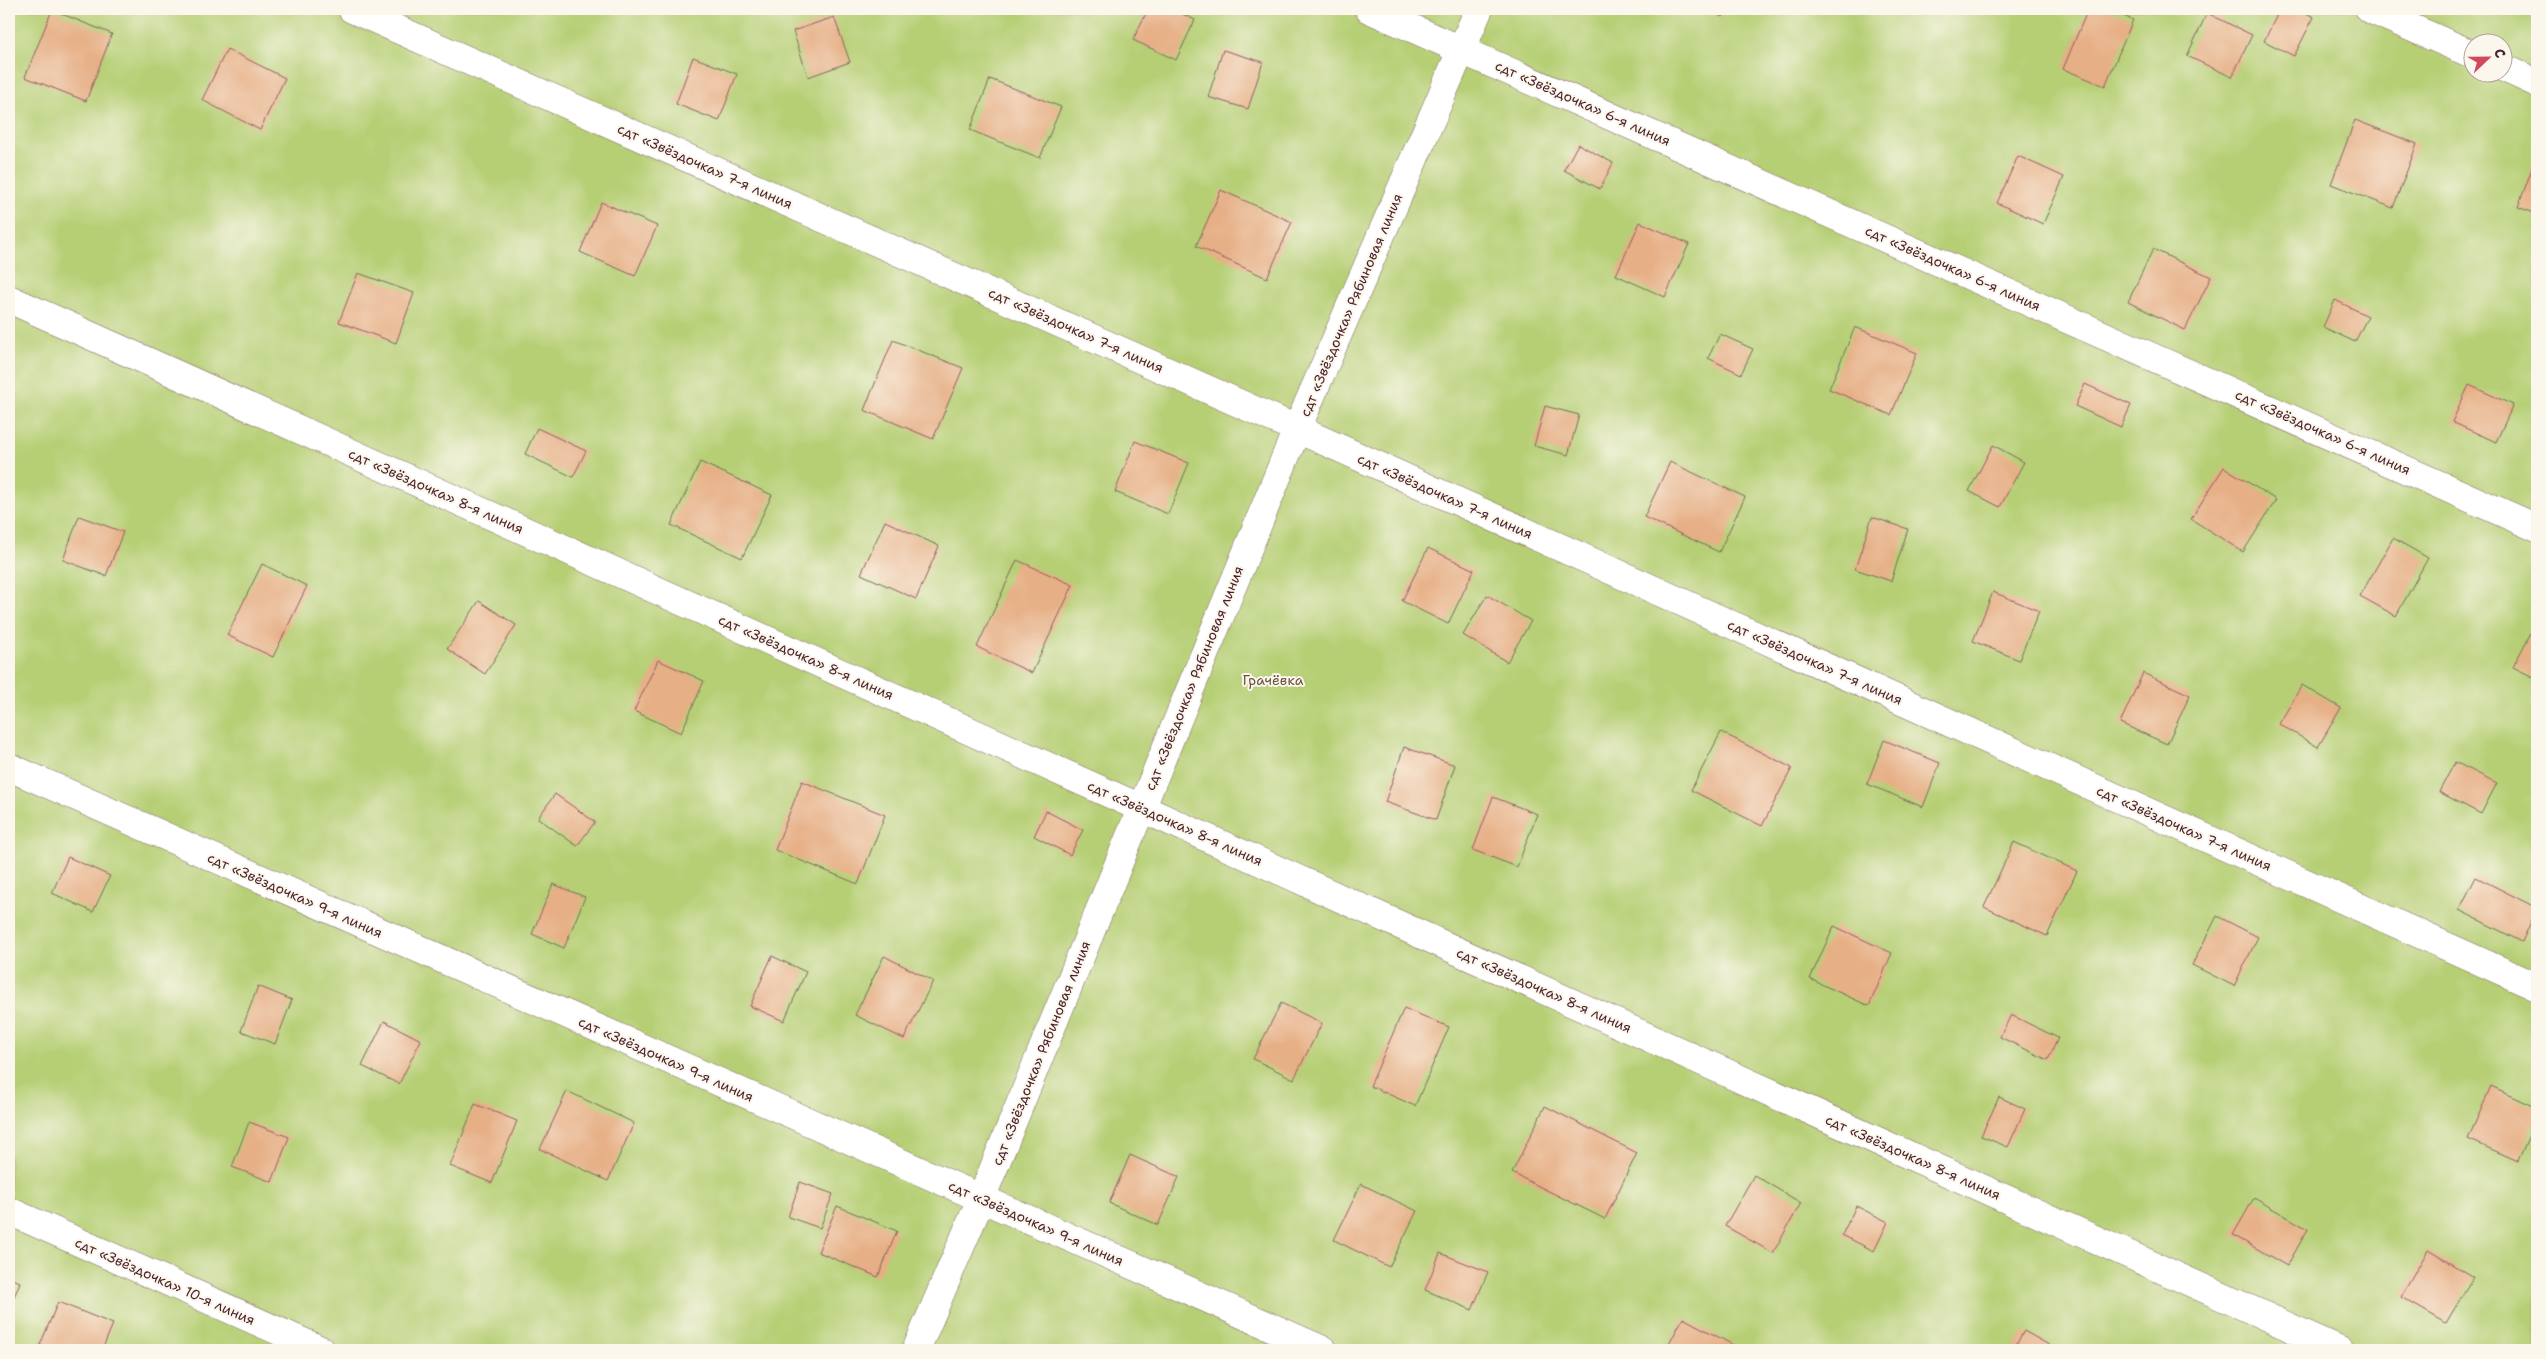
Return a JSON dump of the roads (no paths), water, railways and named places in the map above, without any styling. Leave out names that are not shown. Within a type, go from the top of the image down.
[{"type":"street","name":"сдт «Звёздочка» 7-я линия","points":[[352,9],[1297,429],[2537,987]]},
{"type":"street","name":"сдт «Звёздочка» 6-я линия","points":[[1369,9],[2537,528]]},
{"type":"street","name":"сдт «Звёздочка» Рябиновая линия","points":[[916,1350],[981,1199],[1297,429],[1479,9]]},
{"type":"street","points":[[2369,9],[2464,51]]},
{"type":"street","points":[[2514,73],[2537,83]]},
{"type":"street","name":"сдт «Звёздочка» 8-я линия","points":[[9,299],[2340,1350]]},
{"type":"street","name":"сдт «Звёздочка» 9-я линия","points":[[9,767],[1323,1350]]},
{"type":"street","name":"сдт «Звёздочка» 10-я линия","points":[[9,1211],[321,1350]]},
{"type":"park label","name":"Грачёвка","points":[[1273,680]]}]
